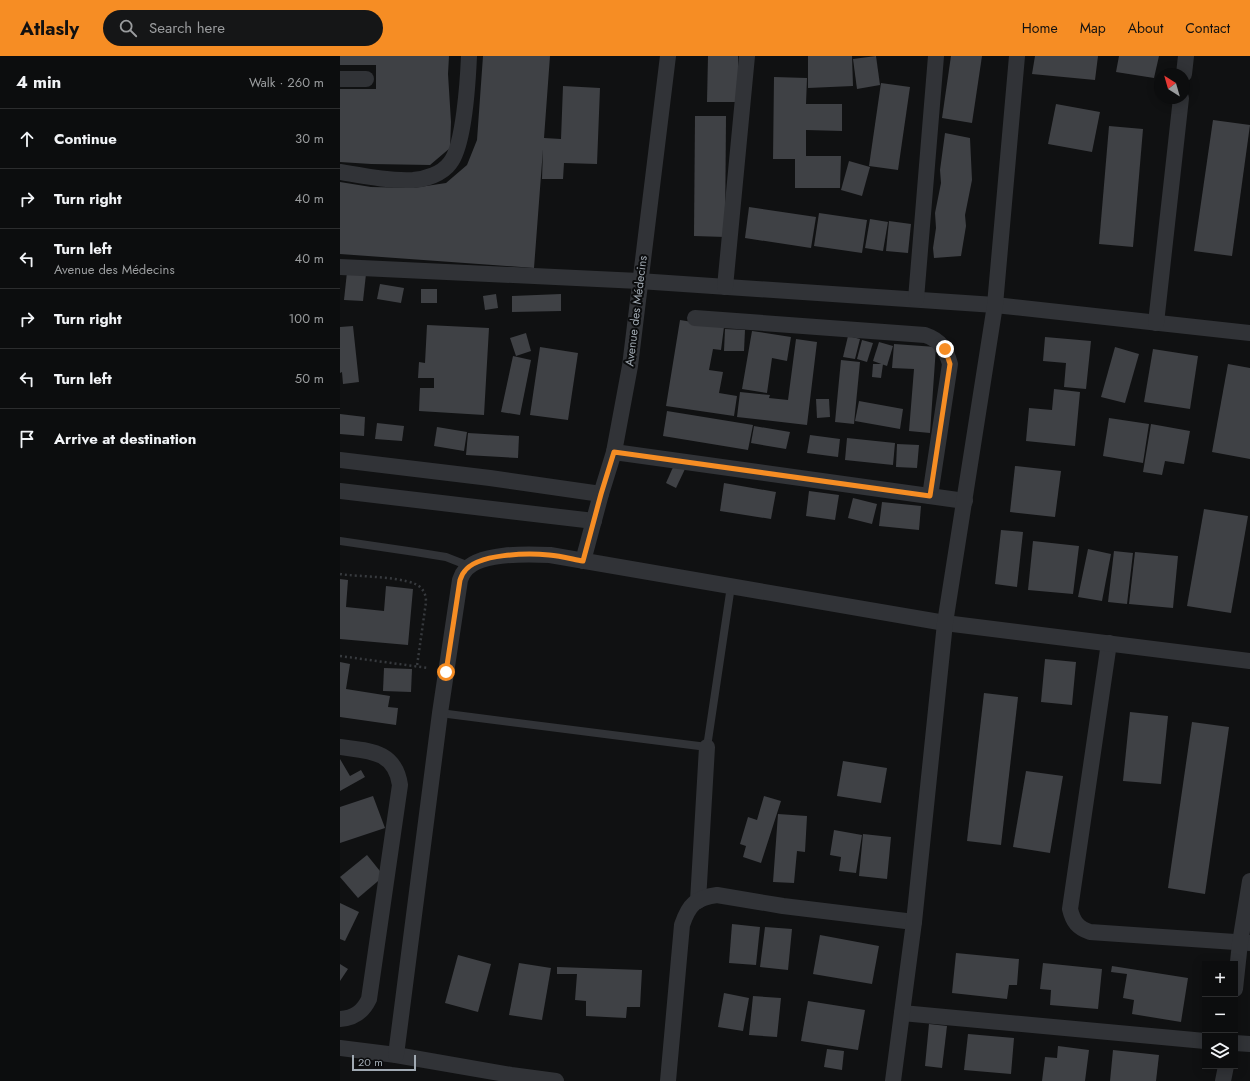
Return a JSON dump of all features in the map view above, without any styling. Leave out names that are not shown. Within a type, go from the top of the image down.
[{"type":"street","points":[[340,172],[390,180],[414,180],[434,175],[442,171],[455,155],[461,132],[468,79],[469,56]]},
{"type":"street","name":"Avenue des Médecins","points":[[583,561],[614,452],[630,366],[639,282],[668,56]]},
{"type":"street","points":[[725,287],[747,56]]},
{"type":"street","points":[[916,300],[936,56]]},
{"type":"street","points":[[894,1081],[914,922],[945,623],[995,305],[1017,56]]},
{"type":"street","points":[[1185,68],[1186,56]]},
{"type":"street","points":[[340,79],[366,79]]},
{"type":"street","points":[[1156,323],[1180,104]]},
{"type":"street","points":[[340,268],[639,282],[995,305],[1250,333]]},
{"type":"street","points":[[695,318],[925,335],[939,342],[945,349],[950,364],[930,496]]},
{"type":"street","points":[[614,452],[965,501]]},
{"type":"street","points":[[340,460],[490,478],[601,494]]},
{"type":"street","points":[[340,491],[594,521]]},
{"type":"street","points":[[396,1055],[440,713],[460,580],[469,566],[485,559],[529,554],[550,555],[945,623],[1250,661]]},
{"type":"street","points":[[1109,643],[1070,909],[1072,917],[1079,926],[1090,932],[1245,943]]},
{"type":"street","points":[[340,747],[371,752],[385,757],[396,769],[400,785],[369,999],[366,1006],[355,1016],[340,1019]]},
{"type":"street","points":[[698,901],[707,747]]},
{"type":"street","points":[[1238,975],[1245,943],[1250,881]]},
{"type":"street","points":[[668,1081],[682,925],[686,912],[698,901],[707,897],[718,895],[783,906],[914,922]]},
{"type":"street","points":[[902,1013],[1202,1040]]},
{"type":"street","points":[[1238,1043],[1250,1044]]},
{"type":"street","points":[[340,1048],[396,1055],[510,1078],[556,1081]]},
{"type":"street","points":[[1223,1081],[1225,1069]]},
{"type":"lane","points":[[340,541],[446,558],[469,566]]},
{"type":"lane","points":[[440,713],[707,747],[731,586]]},
{"type":"path","points":[[340,574],[414,583],[424,592],[426,602],[417,666],[340,656]]},
{"type":"building","points":[[340,56],[449,56],[448,74],[451,122],[450,148],[430,165],[340,162],[340,89],[376,89],[376,65],[340,65]]},
{"type":"building","points":[[483,56],[550,56],[544,138],[561,139],[563,86],[600,88],[597,164],[564,163],[563,179],[542,179],[543,149],[534,268],[340,254],[340,182],[371,187],[413,188],[446,183],[467,165],[477,140]]},
{"type":"building","points":[[708,56],[738,56],[738,102],[707,102]]},
{"type":"building","points":[[808,56],[852,56],[853,86],[808,88]]},
{"type":"building","points":[[876,56],[880,85],[857,89],[853,59]]},
{"type":"building","points":[[951,56],[982,56],[972,123],[942,118]]},
{"type":"building","points":[[1035,56],[1098,56],[1095,80],[1032,74]]},
{"type":"building","points":[[1119,56],[1159,56],[1156,68],[1154,68],[1154,78],[1116,72]]},
{"type":"building","points":[[774,77],[807,78],[806,104],[842,104],[842,131],[806,130],[806,156],[841,156],[840,188],[795,188],[795,159],[773,159]]},
{"type":"building","points":[[881,83],[910,87],[898,170],[869,166]]},
{"type":"building","points":[[1056,104],[1100,112],[1092,152],[1048,144]]},
{"type":"building","points":[[695,116],[726,116],[725,237],[694,236]]},
{"type":"building","points":[[1213,120],[1250,125],[1232,256],[1194,251]]},
{"type":"building","points":[[1109,126],[1143,129],[1133,247],[1099,244]]},
{"type":"building","points":[[945,133],[970,138],[972,180],[965,215],[966,226],[961,256],[934,258],[933,248],[936,228],[935,213],[941,183],[940,170]]},
{"type":"building","points":[[849,161],[870,167],[862,196],[841,190]]},
{"type":"building","points":[[749,207],[816,217],[811,248],[745,238]]},
{"type":"building","points":[[819,213],[867,220],[862,253],[814,246]]},
{"type":"building","points":[[870,219],[888,222],[883,251],[865,248]]},
{"type":"building","points":[[889,221],[911,224],[908,253],[886,251]]},
{"type":"building","points":[[347,272],[366,274],[363,301],[344,300]]},
{"type":"building","points":[[380,284],[404,288],[401,303],[377,299]]},
{"type":"building","points":[[421,289],[437,289],[437,303],[421,303]]},
{"type":"building","points":[[496,294],[498,308],[485,310],[483,296]]},
{"type":"building","points":[[561,294],[561,311],[512,312],[512,296]]},
{"type":"building","points":[[680,320],[724,327],[721,350],[713,349],[709,370],[723,372],[719,393],[737,396],[734,416],[666,406]]},
{"type":"building","points":[[427,325],[489,328],[484,415],[419,411],[420,388],[434,388],[434,378],[418,378],[419,362],[425,363]]},
{"type":"building","points":[[353,326],[359,382],[343,384],[342,372],[340,373],[340,327]]},
{"type":"building","points":[[725,329],[745,330],[744,351],[724,351]]},
{"type":"building","points":[[752,331],[791,337],[787,361],[772,358],[767,393],[742,389]]},
{"type":"building","points":[[526,333],[531,351],[516,356],[510,338]]},
{"type":"building","points":[[848,336],[860,339],[855,359],[843,357]]},
{"type":"building","points":[[1045,337],[1091,341],[1086,389],[1064,387],[1066,363],[1043,361]]},
{"type":"building","points":[[796,339],[817,342],[807,425],[737,417],[740,392],[770,395],[769,398],[788,400]]},
{"type":"building","points":[[862,340],[873,343],[867,362],[857,359]]},
{"type":"building","points":[[879,342],[893,346],[887,366],[873,361]]},
{"type":"building","points":[[894,344],[936,347],[930,433],[909,431],[914,369],[892,368]]},
{"type":"building","points":[[540,347],[578,353],[568,420],[530,415]]},
{"type":"building","points":[[1115,347],[1139,354],[1125,403],[1101,397]]},
{"type":"building","points":[[1153,349],[1198,356],[1190,409],[1144,402]]},
{"type":"building","points":[[513,356],[531,360],[520,415],[501,412]]},
{"type":"building","points":[[841,360],[860,362],[854,424],[835,422]]},
{"type":"building","points":[[873,364],[883,364],[881,378],[872,377]]},
{"type":"building","points":[[1228,364],[1250,368],[1250,459],[1212,452]]},
{"type":"building","points":[[1054,389],[1080,392],[1075,446],[1026,441],[1029,408],[1052,410]]},
{"type":"building","points":[[816,399],[829,399],[830,417],[817,418]]},
{"type":"building","points":[[859,401],[903,409],[900,429],[855,421]]},
{"type":"building","points":[[667,411],[753,425],[748,450],[663,436]]},
{"type":"building","points":[[340,414],[365,417],[364,436],[340,434]]},
{"type":"building","points":[[1109,418],[1149,424],[1143,463],[1103,456]]},
{"type":"building","points":[[377,423],[404,426],[402,441],[375,439]]},
{"type":"building","points":[[1151,424],[1190,431],[1184,464],[1165,461],[1162,475],[1143,472]]},
{"type":"building","points":[[754,426],[790,432],[786,449],[751,443]]},
{"type":"building","points":[[437,427],[467,432],[464,451],[434,446]]},
{"type":"building","points":[[468,433],[519,436],[518,458],[466,455]]},
{"type":"building","points":[[810,435],[840,439],[838,457],[807,453]]},
{"type":"building","points":[[847,438],[895,443],[893,465],[845,460]]},
{"type":"building","points":[[897,444],[919,445],[917,468],[896,467]]},
{"type":"building","points":[[674,465],[685,469],[676,488],[666,483]]},
{"type":"building","points":[[1015,466],[1061,471],[1055,517],[1010,512]]},
{"type":"building","points":[[724,483],[776,492],[771,519],[720,511]]},
{"type":"building","points":[[809,491],[839,495],[835,520],[806,516]]},
{"type":"building","points":[[853,498],[877,504],[872,524],[848,518]]},
{"type":"building","points":[[882,502],[921,506],[919,530],[879,526]]},
{"type":"building","points":[[1204,509],[1248,516],[1231,613],[1187,606]]},
{"type":"building","points":[[1001,530],[1023,532],[1017,587],[995,584]]},
{"type":"building","points":[[1033,541],[1079,546],[1073,594],[1028,590]]},
{"type":"building","points":[[1088,549],[1111,554],[1102,601],[1078,597]]},
{"type":"building","points":[[1114,551],[1133,553],[1127,604],[1108,602]]},
{"type":"building","points":[[1135,552],[1178,556],[1173,608],[1129,604]]},
{"type":"building","points":[[340,579],[348,580],[346,607],[384,611],[386,586],[413,589],[408,645],[340,639]]},
{"type":"building","points":[[1045,659],[1076,662],[1072,705],[1041,702]]},
{"type":"building","points":[[340,662],[350,664],[346,689],[390,696],[388,707],[398,708],[396,725],[340,717]]},
{"type":"building","points":[[384,668],[412,669],[411,692],[383,691]]},
{"type":"building","points":[[984,693],[1018,697],[1001,845],[967,841]]},
{"type":"building","points":[[1130,712],[1168,716],[1161,784],[1123,781]]},
{"type":"building","points":[[1192,722],[1229,727],[1205,894],[1168,888]]},
{"type":"building","points":[[340,759],[350,776],[361,770],[365,777],[340,791]]},
{"type":"building","points":[[843,761],[887,768],[881,803],[837,796]]},
{"type":"building","points":[[1026,771],[1063,776],[1050,853],[1013,847]]},
{"type":"building","points":[[373,796],[385,828],[340,843],[340,807]]},
{"type":"building","points":[[764,796],[781,801],[761,863],[743,857],[746,846],[740,844],[748,817],[757,820]]},
{"type":"building","points":[[778,814],[807,816],[805,852],[797,851],[794,883],[773,882]]},
{"type":"building","points":[[834,830],[862,835],[856,873],[839,871],[841,857],[830,855]]},
{"type":"building","points":[[863,834],[891,837],[887,879],[859,876]]},
{"type":"building","points":[[367,855],[384,876],[358,898],[340,877]]},
{"type":"building","points":[[340,903],[359,912],[345,941],[340,939]]},
{"type":"building","points":[[732,924],[760,927],[756,965],[729,963]]},
{"type":"building","points":[[765,927],[792,929],[788,970],[760,967]]},
{"type":"building","points":[[820,935],[879,946],[872,984],[813,974]]},
{"type":"building","points":[[956,953],[1019,959],[1017,985],[1009,985],[1007,999],[952,993]]},
{"type":"building","points":[[458,955],[491,964],[478,1012],[445,1003]]},
{"type":"building","points":[[519,963],[551,968],[542,1020],[509,1015]]},
{"type":"building","points":[[1043,963],[1102,969],[1098,1009],[1050,1005],[1051,990],[1040,989]]},
{"type":"building","points":[[340,964],[348,969],[340,981]]},
{"type":"building","points":[[1112,966],[1188,978],[1181,1022],[1132,1014],[1134,1000],[1123,998],[1127,974],[1111,972]]},
{"type":"building","points":[[557,967],[642,970],[640,1007],[627,1007],[626,1018],[586,1016],[586,1001],[575,1000],[577,974],[557,974]]},
{"type":"building","points":[[724,993],[749,998],[743,1031],[718,1027]]},
{"type":"building","points":[[753,996],[781,998],[777,1037],[749,1035]]},
{"type":"building","points":[[808,1001],[865,1010],[858,1050],[801,1041]]},
{"type":"building","points":[[929,1024],[947,1026],[942,1068],[925,1066]]},
{"type":"building","points":[[968,1034],[1014,1038],[1011,1074],[964,1070]]},
{"type":"building","points":[[1058,1046],[1089,1050],[1085,1081],[1042,1081],[1045,1057],[1057,1058]]},
{"type":"building","points":[[827,1049],[844,1051],[842,1070],[824,1067]]},
{"type":"building","points":[[1113,1050],[1159,1055],[1156,1081],[1110,1081]]},
{"type":"route","points":[[446,672],[460,580],[464,572],[469,566],[485,559],[506,556],[529,554],[550,555],[583,561],[614,452],[930,496],[950,364],[945,349]]}]
